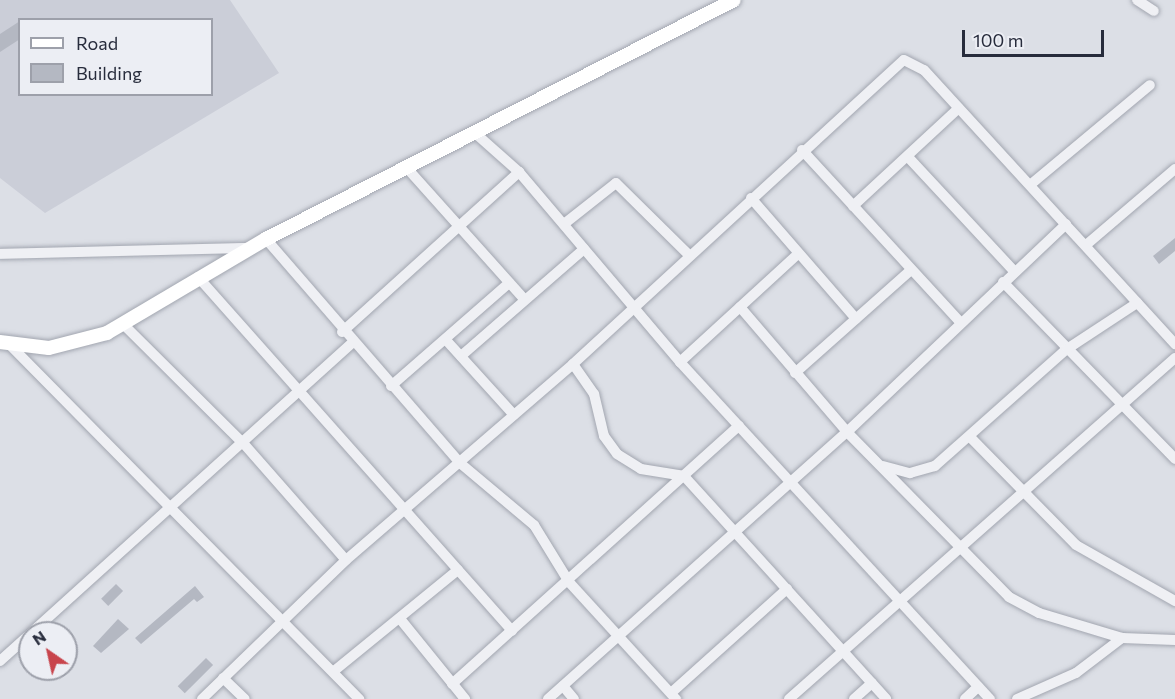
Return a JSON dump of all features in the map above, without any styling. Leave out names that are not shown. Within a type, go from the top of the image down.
[{"type":"main road","points":[[4,343],[70,345],[123,325],[198,277],[249,248],[734,0]]},
{"type":"street","points":[[1137,0],[1154,11]]},
{"type":"street","points":[[201,699],[346,560],[573,364],[802,150],[904,60],[917,62],[1175,344]]},
{"type":"street","points":[[1030,185],[1150,85]]},
{"type":"street","points":[[853,206],[959,108]]},
{"type":"street","points":[[474,132],[519,172],[680,362],[897,601],[990,699]]},
{"type":"street","points":[[802,150],[959,321]]},
{"type":"street","points":[[908,157],[1014,271]]},
{"type":"street","points":[[406,168],[460,225],[524,299]]},
{"type":"street","points":[[1086,245],[1175,169]]},
{"type":"street","points":[[342,332],[519,172]]},
{"type":"street","points":[[564,224],[616,183],[689,255]]},
{"type":"street","points":[[751,198],[855,319]]},
{"type":"street","points":[[548,699],[734,530],[847,432],[959,321],[1066,224]]},
{"type":"street","points":[[266,239],[342,332],[460,463],[534,525],[569,582],[674,696],[787,589]]},
{"type":"street","points":[[0,254],[249,248]]},
{"type":"street","points":[[461,356],[584,249]]},
{"type":"street","points":[[680,362],[798,254]]},
{"type":"street","points":[[795,373],[911,270]]},
{"type":"street","points":[[198,277],[512,631]]},
{"type":"street","points":[[1003,282],[1175,459]]},
{"type":"street","points":[[392,386],[508,283]]},
{"type":"street","points":[[880,465],[898,472],[922,471],[970,437],[1067,349],[1137,303]]},
{"type":"street","points":[[740,307],[847,432],[958,549],[1024,607],[1122,638],[1175,639]]},
{"type":"street","points":[[123,325],[244,444],[346,560]]},
{"type":"street","points":[[446,340],[514,415]]},
{"type":"street","points":[[4,343],[172,505],[334,671],[358,699]]},
{"type":"street","points":[[45,621],[172,505],[244,444],[352,343]]},
{"type":"street","points":[[789,699],[842,649],[1175,358]]},
{"type":"street","points":[[573,364],[594,394],[604,436],[617,454],[641,469],[684,476],[886,699]]},
{"type":"street","points":[[452,684],[569,582],[739,426]]},
{"type":"street","points":[[970,437],[1020,493],[1087,553],[1175,601]]},
{"type":"street","points":[[334,671],[401,620],[458,570]]},
{"type":"street","points":[[401,620],[465,699]]},
{"type":"street","points":[[1017,699],[1076,673],[1122,638]]},
{"type":"street","points":[[0,661],[18,645]]},
{"type":"street","points":[[223,678],[245,699]]},
{"type":"street","points":[[854,699],[872,683]]},
{"type":"street","points":[[562,686],[574,699]]},
{"type":"street","points":[[965,699],[978,687]]},
{"type":"street","points":[[1038,689],[1044,699]]},
{"type":"shaded area","points":[[0,0],[230,0],[279,73],[45,213],[0,178]]},
{"type":"building","points":[[18,22],[18,40],[0,52],[0,34]]},
{"type":"building","points":[[1175,238],[1175,251],[1159,264],[1153,256]]},
{"type":"building","points":[[116,584],[123,591],[108,606],[101,599]]},
{"type":"building","points":[[195,586],[204,597],[197,602],[194,599],[141,644],[135,638]]},
{"type":"building","points":[[118,619],[129,629],[101,653],[93,646]]},
{"type":"building","points":[[206,658],[213,665],[185,693],[178,686]]}]
